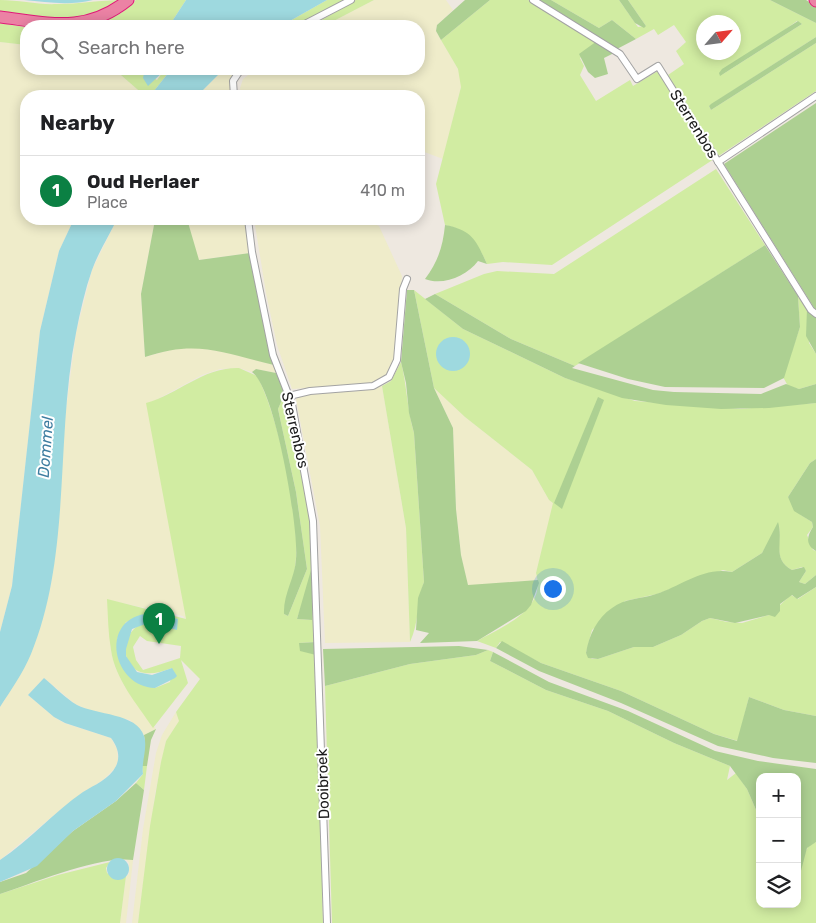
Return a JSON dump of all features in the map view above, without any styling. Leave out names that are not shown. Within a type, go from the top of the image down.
[{"type":"highway","points":[[89,20],[102,17],[128,0]]},
{"type":"highway","points":[[0,17],[20,20]]},
{"type":"street","points":[[313,20],[351,0]]},
{"type":"street","name":"Sterrenbos","points":[[533,0],[620,54],[637,79],[658,66],[811,310],[816,314]]},
{"type":"street","points":[[234,90],[233,81],[237,75]]},
{"type":"street","points":[[718,162],[816,96]]},
{"type":"street","name":"Sterrenbos","points":[[249,225],[252,252],[273,355],[289,396],[313,521],[319,646]]},
{"type":"street","points":[[289,396],[310,391],[373,386],[389,377],[397,360],[403,289],[407,279]]},
{"type":"street","name":"Dooibroek","points":[[319,646],[327,923]]},
{"type":"shaded area","points":[[374,0],[446,0],[453,10],[437,25],[436,31],[458,69],[461,87],[443,159],[425,152],[425,90],[240,90],[243,79],[248,75],[425,75],[425,20],[336,20]]},
{"type":"shaded area","points":[[0,42],[20,44],[20,75],[121,75],[138,90],[20,90],[20,225],[71,225],[59,251],[40,331],[12,586],[0,632]]},
{"type":"shaded area","points":[[218,75],[234,75],[231,81],[231,90],[203,90]]},
{"type":"shaded area","points":[[114,225],[154,225],[141,294],[145,357],[176,348],[194,347],[231,353],[274,365],[276,373],[256,369],[252,372],[239,368],[220,369],[202,375],[154,401],[186,620],[183,616],[108,600],[111,651],[115,667],[125,687],[156,729],[144,735],[130,720],[93,712],[75,704],[44,678],[28,695],[64,723],[111,738],[117,749],[118,761],[115,768],[104,779],[65,806],[0,860],[0,707],[21,673],[43,617],[51,584],[57,535],[63,433],[76,333],[92,270]]},
{"type":"shaded area","points":[[189,225],[246,225],[250,253],[198,260]]},
{"type":"shaded area","points":[[255,225],[379,226],[402,276],[395,359],[388,376],[374,383],[292,389],[277,345]]},
{"type":"shaded area","points":[[382,386],[406,528],[410,642],[325,643],[320,526],[296,399],[300,395],[313,393],[361,391]]},
{"type":"shaded area","points":[[434,388],[465,417],[532,470],[549,500],[554,503],[536,573],[538,580],[468,586],[461,555],[456,509],[453,428]]},
{"type":"shaded area","points":[[176,712],[180,721],[166,741],[155,794],[138,923],[132,923],[143,829],[156,753],[162,735]]},
{"type":"shaded area","points":[[126,859],[133,860],[126,923],[120,923],[126,876],[129,874],[129,863]]},
{"type":"green space","points":[[0,0],[50,4],[123,0],[116,6],[75,20],[0,15]]},
{"type":"green space","points":[[136,0],[186,0],[173,20],[105,20],[121,13]]},
{"type":"green space","points":[[327,0],[346,0],[308,20],[292,20]]},
{"type":"green space","points":[[356,0],[374,0],[336,20],[321,20]]},
{"type":"green space","points":[[465,0],[490,0],[441,40],[436,31],[437,25]]},
{"type":"green space","points":[[490,0],[528,0],[597,41],[580,58],[584,66],[580,75],[596,101],[630,80],[633,86],[658,71],[714,159],[552,265],[503,262],[487,264],[471,238],[460,230],[445,225],[436,184],[461,87],[458,69],[441,40]]},
{"type":"green space","points":[[538,0],[551,0],[599,28],[612,20],[636,39],[617,49]]},
{"type":"green space","points":[[551,0],[619,0],[638,27],[646,26],[628,0],[770,0],[816,23],[816,37],[709,106],[711,110],[816,43],[816,91],[716,156],[668,75],[684,64],[676,51],[686,42],[674,25],[658,35],[654,29],[636,39],[612,20],[599,28]],"holes":[[[797,21],[802,24],[720,76]]]},
{"type":"green space","points":[[619,0],[628,0],[646,26],[644,28],[635,23]]},
{"type":"green space","points":[[770,0],[806,0],[816,6],[816,23]]},
{"type":"green space","points":[[798,21],[802,24],[720,76],[719,73],[722,69],[736,60],[741,60],[741,57]]},
{"type":"green space","points":[[0,23],[20,26],[20,44],[0,42]]},
{"type":"green space","points":[[816,37],[816,43],[711,110],[709,106],[711,104]]},
{"type":"green space","points":[[597,41],[614,53],[604,58],[608,74],[595,78],[588,72],[579,54]]},
{"type":"green space","points":[[121,75],[149,75],[157,80],[161,75],[167,75],[155,90],[138,90]]},
{"type":"green space","points":[[816,103],[816,311],[724,164]]},
{"type":"green space","points":[[716,169],[765,245],[575,366],[511,339],[435,294],[484,274],[497,271],[554,274]]},
{"type":"green space","points":[[154,225],[189,225],[199,260],[250,253],[274,365],[225,352],[195,348],[163,352],[145,357],[141,294]]},
{"type":"green space","points":[[445,225],[461,230],[472,237],[480,248],[487,264],[478,261],[468,271],[447,280],[432,281],[425,279],[439,254]]},
{"type":"green space","points":[[765,245],[798,296],[800,327],[784,378],[764,388],[665,387],[628,379],[578,363]]},
{"type":"green space","points":[[407,290],[414,290],[434,388],[453,428],[456,509],[461,555],[468,585],[538,580],[539,583],[531,605],[526,611],[477,641],[420,643],[429,633],[416,630],[418,598],[424,582],[414,433],[401,362]]},
{"type":"green space","points":[[414,290],[463,329],[565,378],[635,401],[740,409],[816,403],[816,459],[810,463],[788,497],[801,515],[812,522],[813,527],[807,535],[813,550],[816,551],[816,575],[805,584],[799,582],[806,571],[802,567],[792,570],[782,561],[779,550],[779,525],[762,553],[732,572],[723,570],[657,594],[625,601],[592,630],[586,653],[592,659],[598,659],[634,647],[653,647],[681,635],[710,618],[742,623],[769,615],[791,595],[798,599],[816,587],[816,716],[784,710],[749,697],[738,741],[714,734],[621,691],[541,663],[500,642],[496,648],[477,641],[520,616],[535,597],[538,586],[536,573],[553,503],[549,500],[532,470],[465,417],[434,388]]},
{"type":"green space","points":[[435,294],[511,339],[575,366],[572,368],[653,390],[674,392],[761,394],[786,384],[799,389],[816,384],[816,403],[769,408],[721,409],[666,405],[622,398],[565,378],[463,329],[425,299]]},
{"type":"green space","points":[[798,297],[807,309],[809,343],[816,354],[816,384],[799,389],[788,386],[783,377],[800,327]]},
{"type":"green space","points":[[807,309],[816,318],[816,354],[806,336]]},
{"type":"green space","points":[[401,362],[414,433],[424,582],[410,642],[406,528],[382,386],[391,381]]},
{"type":"green space","points":[[239,368],[257,376],[265,393],[286,465],[296,539],[294,572],[284,614],[288,616],[307,569],[296,492],[278,409],[285,393],[306,477],[313,524],[315,564],[297,619],[312,620],[314,577],[316,642],[299,643],[316,655],[323,923],[138,923],[150,826],[166,741],[179,721],[176,712],[200,679],[181,660],[188,683],[153,728],[127,691],[113,661],[109,637],[107,599],[186,619],[146,403],[169,394],[202,376],[226,369]],"holes":[[[158,614],[177,619],[177,629],[147,623],[137,627],[130,635],[126,645],[126,656],[130,665],[139,672],[153,673],[172,668],[170,682],[155,688],[119,659],[117,639],[126,622]],[[140,636],[147,641],[181,646],[180,658],[143,670],[136,660],[133,647]]]},
{"type":"green space","points":[[256,369],[276,373],[285,393],[278,409],[296,492],[307,569],[288,616],[284,614],[284,607],[296,559],[294,519],[277,430],[261,383],[252,372]]},
{"type":"green space","points":[[598,397],[604,400],[562,509],[554,503]]},
{"type":"green space","points":[[816,459],[816,551],[812,549],[808,540],[813,527],[812,522],[794,511],[788,497],[810,463]]},
{"type":"green space","points":[[778,522],[779,549],[782,561],[792,570],[804,567],[806,571],[799,582],[805,584],[816,575],[816,587],[797,599],[792,595],[780,604],[780,611],[775,617],[769,615],[735,623],[710,618],[681,635],[653,647],[634,647],[598,659],[588,658],[586,653],[592,633],[602,617],[612,608],[628,600],[665,591],[702,574],[722,571],[732,572],[762,553]]},
{"type":"green space","points":[[315,565],[312,620],[297,619],[311,570]]},
{"type":"green space","points":[[502,641],[541,663],[621,691],[714,734],[737,741],[749,697],[784,710],[816,716],[816,763],[773,758],[718,746],[621,703],[539,671],[496,648]]},
{"type":"green space","points":[[316,642],[316,655],[300,651],[299,643]]},
{"type":"green space","points":[[459,646],[488,650],[476,655],[410,664],[325,686],[323,649]]},
{"type":"green space","points":[[488,650],[493,652],[490,661],[546,690],[608,711],[674,743],[730,766],[727,780],[736,773],[747,789],[756,810],[756,908],[801,908],[801,866],[809,845],[816,842],[816,923],[332,923],[325,686],[410,664],[476,655]]},
{"type":"green space","points":[[493,652],[549,682],[628,711],[715,751],[758,761],[816,769],[816,842],[807,848],[801,871],[801,773],[756,773],[756,810],[747,789],[730,766],[674,743],[608,711],[546,690],[490,661]]},
{"type":"green space","points":[[156,729],[151,740],[147,766],[142,766],[145,743],[144,735]]},
{"type":"green space","points":[[142,766],[147,766],[144,790],[136,783],[143,774]]},
{"type":"green space","points":[[136,783],[144,790],[133,860],[103,862],[86,866],[0,894],[0,882],[26,873],[73,831],[116,801]]},
{"type":"green space","points":[[110,862],[106,868],[107,873],[117,879],[126,876],[120,923],[0,923],[0,894],[58,875]]},
{"type":"water","points":[[24,0],[93,0],[66,3]]},
{"type":"water","points":[[186,0],[327,0],[292,20],[173,20]]},
{"type":"water","points":[[144,75],[160,75],[148,86],[143,78]]},
{"type":"water","points":[[167,75],[218,75],[203,90],[155,90]]},
{"type":"water","name":"Dommel","points":[[71,225],[114,225],[92,270],[76,333],[66,413],[58,536],[44,616],[28,661],[0,707],[0,632],[12,586],[40,331],[59,251]]},
{"type":"water","points":[[453,337],[465,342],[470,354],[465,366],[453,371],[441,366],[436,354],[441,342]]},
{"type":"water","points":[[145,614],[158,614],[178,619],[177,630],[148,623],[132,629],[126,649],[126,656],[137,672],[152,675],[172,668],[177,676],[155,688],[141,685],[129,677],[121,666],[117,653],[117,640],[121,628],[130,619]]},
{"type":"water","points":[[44,678],[77,705],[125,719],[140,728],[145,741],[143,774],[116,801],[73,831],[37,866],[0,882],[0,860],[22,844],[72,800],[106,778],[113,771],[118,759],[118,751],[111,738],[65,723],[54,717],[28,695]]},
{"type":"water","points":[[118,858],[126,861],[129,869],[126,877],[118,880],[110,877],[107,869],[110,861]]},
{"type":"place","name":"Oud Herlaer","points":[[159,644]]}]
